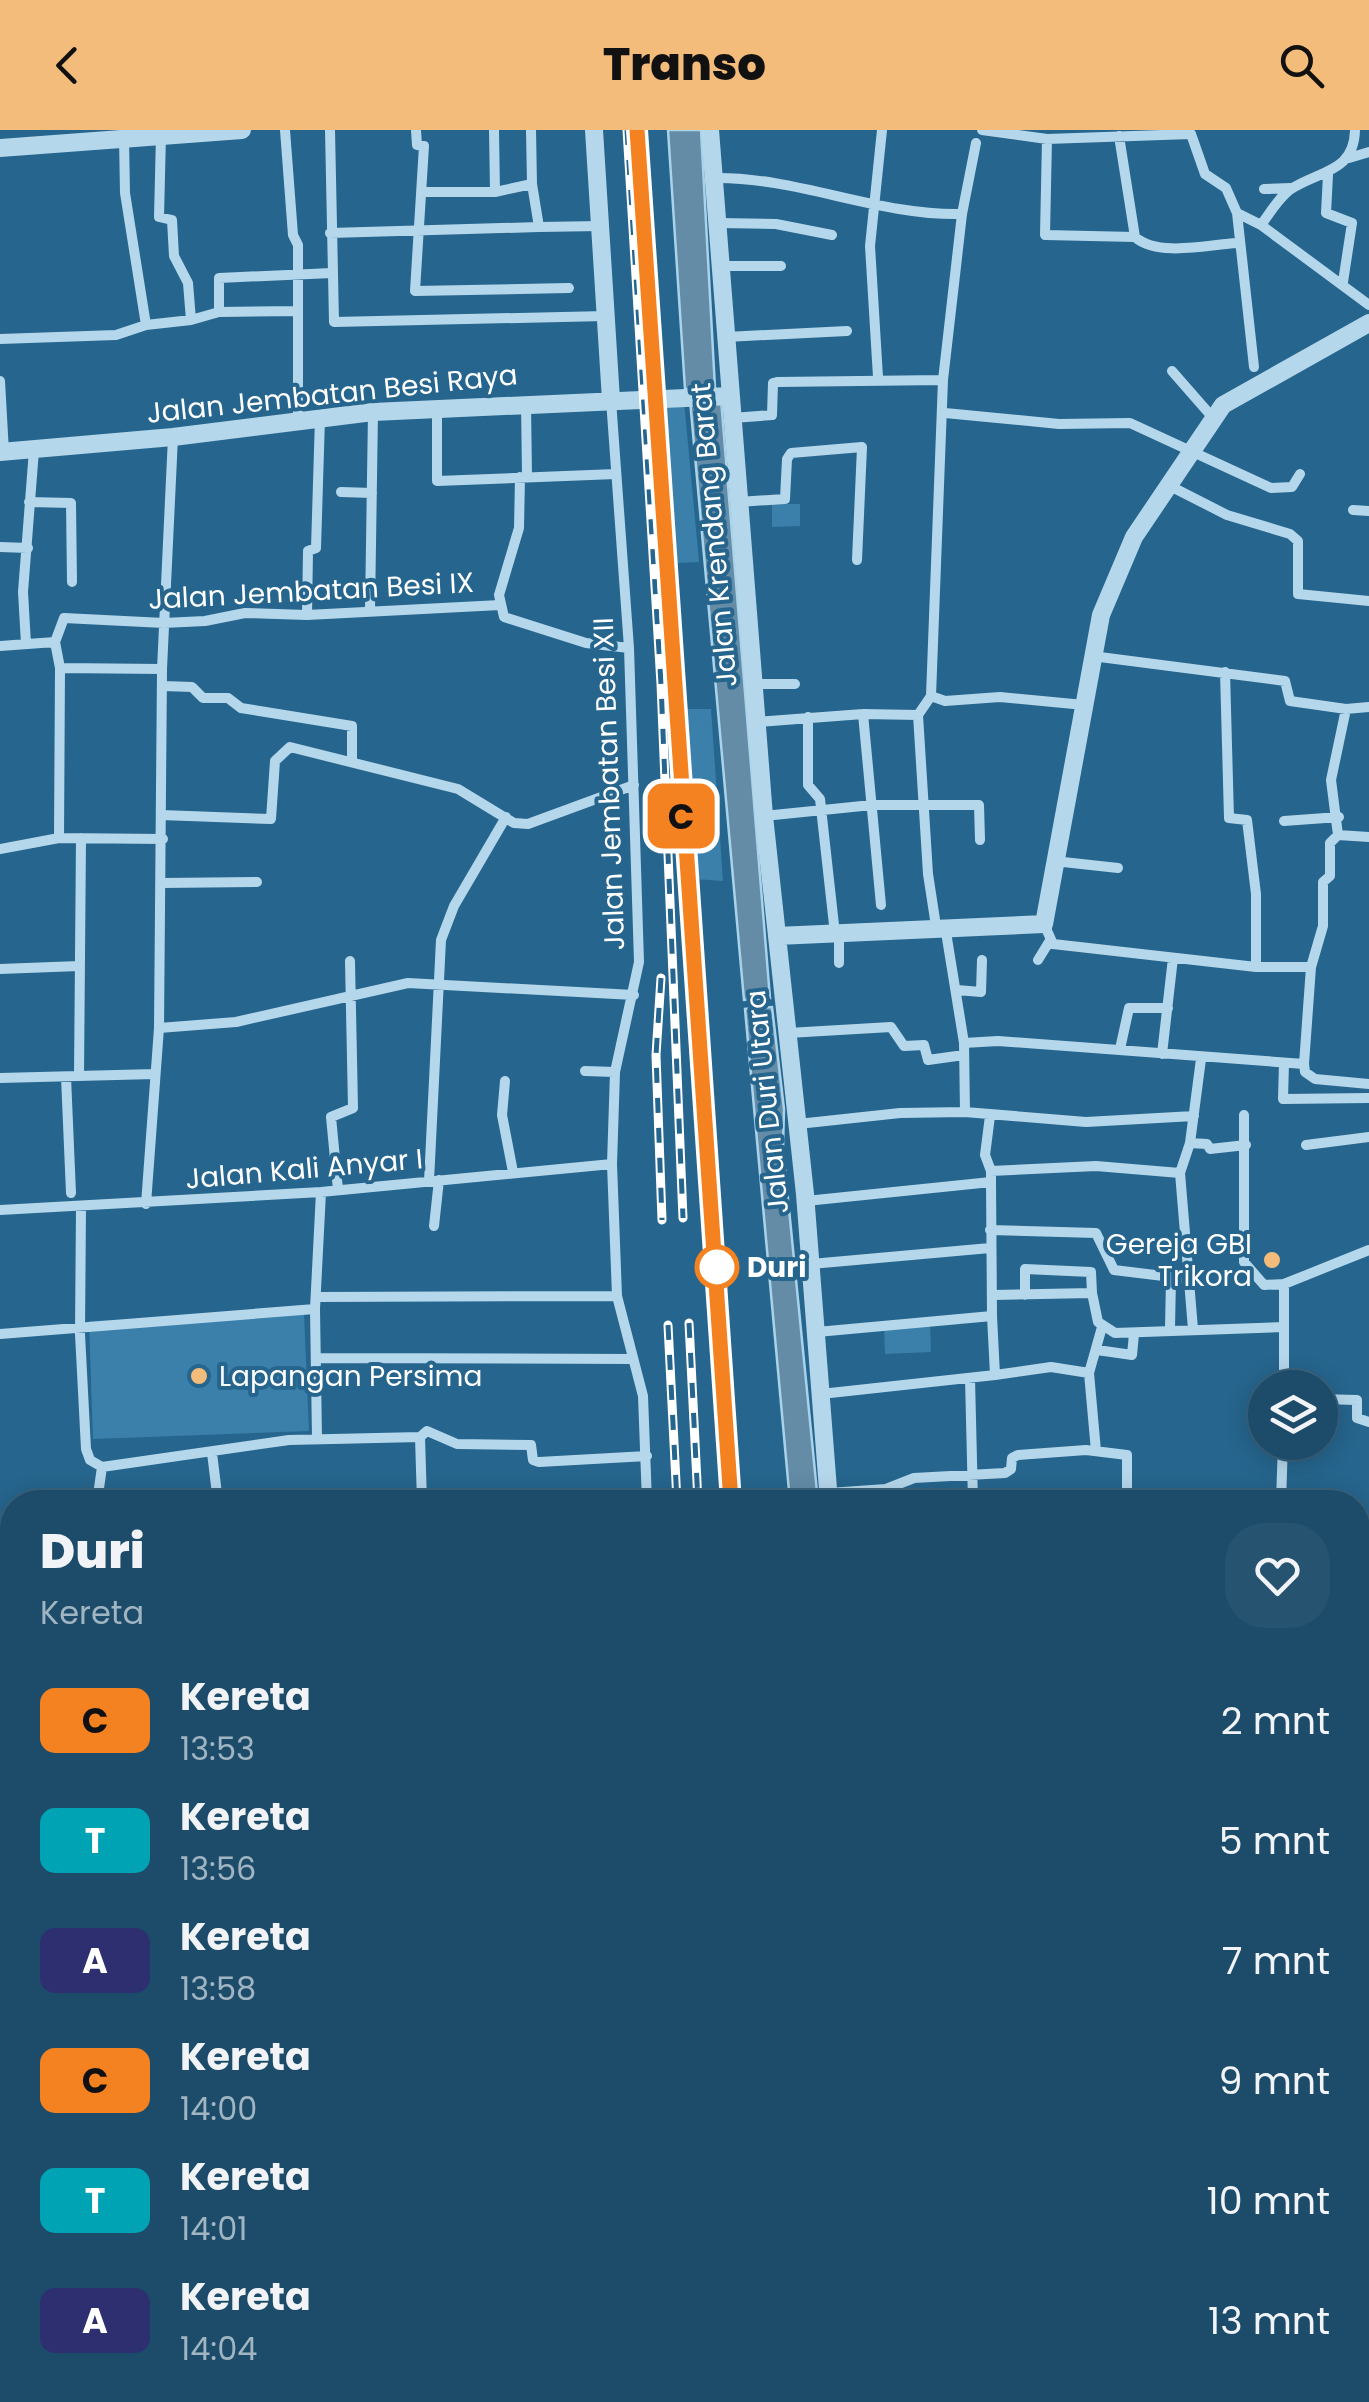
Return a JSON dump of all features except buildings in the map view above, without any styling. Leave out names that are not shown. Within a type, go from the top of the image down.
[{"type":"street","points":[[0,148],[22,138],[242,130]]},
{"type":"street","points":[[286,130],[298,277],[298,420]]},
{"type":"street","points":[[330,130],[334,322],[607,316]]},
{"type":"street","points":[[412,318],[424,146],[417,145],[416,130]]},
{"type":"street","points":[[494,130],[495,192]]},
{"type":"street","points":[[532,130],[532,184],[539,227]]},
{"type":"street","points":[[594,130],[611,400]]},
{"type":"street","name":"Jalan Krendang Barat","points":[[710,130],[726,337],[726,396],[734,418],[764,816],[777,936]]},
{"type":"street","points":[[878,377],[870,246],[882,130]]},
{"type":"street","points":[[982,130],[1047,138],[1164,132],[1194,136],[1205,174],[1226,188],[1237,213],[1236,242],[1254,367]]},
{"type":"street","points":[[1264,189],[1292,188],[1328,175],[1355,149],[1355,130]]},
{"type":"street","points":[[162,134],[159,217],[172,220],[174,256],[188,283],[191,320]]},
{"type":"street","points":[[1119,136],[1135,237],[1142,244],[1171,247],[1236,242]]},
{"type":"street","points":[[124,137],[125,193],[146,325]]},
{"type":"street","points":[[1047,138],[1045,234],[1135,237]]},
{"type":"street","points":[[965,1112],[964,1042],[957,990],[941,926],[924,804],[918,715],[931,696],[945,413],[943,380],[962,214],[976,143]]},
{"type":"street","points":[[1348,158],[1369,152]]},
{"type":"street","points":[[1328,175],[1326,214],[1352,224],[1342,282]]},
{"type":"street","points":[[715,178],[758,178],[918,215],[962,214]]},
{"type":"street","points":[[422,192],[495,192],[532,184]]},
{"type":"street","points":[[1261,226],[1292,188]]},
{"type":"street","points":[[1237,213],[1369,304]]},
{"type":"street","points":[[718,223],[776,224],[832,234]]},
{"type":"street","points":[[330,233],[601,226]]},
{"type":"street","points":[[721,266],[781,266]]},
{"type":"street","points":[[219,312],[220,278],[332,273]]},
{"type":"street","points":[[415,291],[570,288]]},
{"type":"street","points":[[0,339],[116,335],[146,325],[219,312],[297,311]]},
{"type":"street","points":[[1038,960],[1047,932],[1054,861],[1092,656],[1110,587],[1134,537],[1214,419],[1235,395],[1369,324]]},
{"type":"street","points":[[726,337],[847,331]]},
{"type":"street","points":[[1172,371],[1214,419]]},
{"type":"street","points":[[734,418],[772,415],[773,383],[777,382],[878,377],[943,380]]},
{"type":"street","points":[[0,381],[4,381],[2,452]]},
{"type":"street","name":"Jalan Jembatan Besi Raya","points":[[2,452],[173,438],[373,412],[526,402],[726,396]]},
{"type":"street","name":"Jalan Jembatan Besi XII","points":[[611,400],[628,648],[639,962],[615,1072],[612,1164],[617,1296],[643,1396],[647,1490]]},
{"type":"street","points":[[500,605],[520,528],[526,402]]},
{"type":"street","points":[[436,409],[437,481],[616,474]]},
{"type":"street","points":[[370,610],[373,412]]},
{"type":"street","points":[[945,413],[1060,424],[1130,423],[1271,488],[1292,487],[1300,474]]},
{"type":"street","points":[[307,615],[308,551],[316,548],[320,418]]},
{"type":"street","points":[[146,1204],[159,1028],[164,840],[162,669],[173,438]]},
{"type":"street","points":[[738,502],[785,498],[787,458],[791,453],[862,447],[857,560]]},
{"type":"street","points":[[26,644],[23,592],[34,450]]},
{"type":"street","points":[[1170,486],[1227,515],[1290,534],[1298,542],[1298,594],[1369,601]]},
{"type":"street","points":[[341,492],[372,492]]},
{"type":"street","points":[[29,502],[71,503],[72,582]]},
{"type":"street","points":[[1353,510],[1369,512]]},
{"type":"street","points":[[0,548],[28,548]]},
{"type":"street","name":"Jalan Jembatan Besi IX","points":[[55,642],[64,618],[205,622],[245,612],[307,615],[500,605],[504,617],[544,631],[586,643],[628,648]]},
{"type":"street","points":[[0,646],[55,642],[60,668],[59,838]]},
{"type":"street","points":[[1092,656],[1285,681],[1290,701],[1346,709],[1369,707]]},
{"type":"street","points":[[60,668],[162,669]]},
{"type":"street","points":[[1224,672],[1228,818],[1247,820],[1256,894],[1256,967]]},
{"type":"street","points":[[754,684],[794,684]]},
{"type":"street","points":[[164,686],[192,687],[203,698],[228,698],[241,708],[352,726],[352,762]]},
{"type":"street","points":[[931,696],[945,701],[1000,697],[1084,705]]},
{"type":"street","points":[[1346,709],[1331,780],[1338,834],[1330,844],[1330,876],[1323,882],[1323,926],[1312,967],[1304,1064],[1305,1072],[1315,1079],[1369,1084]]},
{"type":"street","points":[[757,722],[863,714],[918,715]]},
{"type":"street","points":[[863,714],[881,905]]},
{"type":"street","points":[[808,717],[808,785],[819,796],[822,811],[839,964]]},
{"type":"street","points":[[162,815],[271,819],[275,761],[290,747],[458,789],[506,817],[528,824],[634,785]]},
{"type":"street","points":[[764,816],[872,804],[980,806],[980,840]]},
{"type":"street","points":[[434,1226],[441,940],[454,906],[506,817]]},
{"type":"street","points":[[1284,821],[1338,817]]},
{"type":"street","points":[[1338,834],[1369,837]]},
{"type":"street","points":[[0,849],[59,838],[164,840]]},
{"type":"street","points":[[79,1076],[81,838]]},
{"type":"street","points":[[1054,861],[1118,868]]},
{"type":"street","points":[[162,883],[257,882]]},
{"type":"street","points":[[777,936],[941,926],[1047,932],[1173,958],[1256,967],[1312,967]]},
{"type":"street","name":"Jalan Duri Utara","points":[[777,936],[806,1201],[828,1490]]},
{"type":"street","points":[[1162,1054],[1173,958]]},
{"type":"street","points":[[957,990],[981,992],[982,960]]},
{"type":"street","points":[[338,1190],[331,1117],[354,1108],[350,961]]},
{"type":"street","points":[[0,969],[79,966]]},
{"type":"street","points":[[159,1028],[236,1022],[408,983],[634,995]]},
{"type":"street","points":[[1120,1049],[1129,1008],[1168,1008]]},
{"type":"street","points":[[788,1033],[891,1027],[904,1046],[924,1045],[928,1060],[964,1055]]},
{"type":"street","points":[[964,1042],[1120,1049],[1201,1059],[1304,1064]]},
{"type":"street","points":[[1193,1330],[1180,1174],[1190,1142],[1201,1059]]},
{"type":"street","points":[[1284,1063],[1284,1099],[1369,1098]]},
{"type":"street","points":[[585,1072],[615,1072]]},
{"type":"street","points":[[0,1078],[156,1074]]},
{"type":"street","points":[[66,1077],[86,1449],[90,1460],[102,1466],[317,1439],[420,1437],[427,1432],[457,1444],[529,1444],[533,1460],[539,1462],[646,1456]]},
{"type":"street","points":[[505,1081],[502,1115],[513,1172]]},
{"type":"street","points":[[798,1124],[965,1112],[1086,1122],[1194,1116]]},
{"type":"street","points":[[1244,1115],[1244,1262],[1264,1286],[1284,1284],[1369,1250]]},
{"type":"street","points":[[990,1116],[985,1155],[991,1177],[988,1277],[993,1295],[995,1375]]},
{"type":"street","points":[[1306,1145],[1369,1136]]},
{"type":"street","points":[[1190,1142],[1207,1144],[1210,1149],[1246,1144]]},
{"type":"street","name":"Jalan Kali Anyar I","points":[[0,1210],[321,1192],[612,1164]]},
{"type":"street","points":[[806,1201],[1096,1166],[1180,1174]]},
{"type":"street","points":[[317,1439],[316,1303],[321,1192]]},
{"type":"street","points":[[990,1230],[1096,1232],[1114,1270],[1188,1279]]},
{"type":"street","points":[[811,1264],[990,1248]]},
{"type":"street","points":[[1025,1295],[1024,1269],[1050,1266],[1091,1272],[1095,1317],[1102,1327],[1134,1334],[1170,1328],[1284,1327]]},
{"type":"street","points":[[1170,1278],[1170,1328]]},
{"type":"street","points":[[1284,1284],[1284,1370]]},
{"type":"street","points":[[993,1295],[1092,1293]]},
{"type":"street","points":[[0,1334],[316,1303],[617,1296]]},
{"type":"street","points":[[816,1332],[992,1316]]},
{"type":"street","points":[[1096,1451],[1089,1373],[1102,1327]]},
{"type":"street","points":[[1097,1350],[1132,1355],[1134,1334]]},
{"type":"street","points":[[318,1358],[633,1359]]},
{"type":"street","points":[[821,1394],[1051,1367],[1089,1373]]},
{"type":"street","points":[[970,1378],[972,1490]]},
{"type":"street","points":[[1338,1399],[1357,1400],[1357,1418],[1369,1422]]},
{"type":"street","points":[[420,1437],[422,1490]]},
{"type":"street","points":[[880,1490],[909,1479],[1010,1472],[1010,1460],[1018,1455],[1096,1451],[1127,1455],[1126,1490]]},
{"type":"street","points":[[212,1453],[217,1490]]},
{"type":"street","points":[[1281,1490],[1282,1460]]},
{"type":"street","points":[[99,1490],[102,1466]]},
{"type":"shaded area","points":[[668,130],[701,130],[715,388],[685,389]]},
{"type":"shaded area","points":[[721,399],[770,998],[744,1000],[690,400]]},
{"type":"shaded area","points":[[684,401],[699,562],[674,563],[661,402]]},
{"type":"shaded area","points":[[772,504],[800,504],[800,526],[772,527]]},
{"type":"shaded area","points":[[687,709],[711,709],[723,881],[694,879]]},
{"type":"shaded area","points":[[772,1007],[817,1490],[789,1490],[745,1009]]},
{"type":"shaded area","name":"Lapangan Persima","points":[[304,1312],[309,1431],[93,1439],[89,1321]]},
{"type":"shaded area","points":[[930,1324],[931,1352],[885,1354],[884,1325]]},
{"type":"railway","points":[[627,130],[661,684],[683,1218]]},
{"type":"railway","points":[[679,789],[714,1217]]},
{"type":"railway","points":[[661,978],[656,1055],[662,1220]]},
{"type":"railway","points":[[689,1323],[697,1490]]},
{"type":"railway","points":[[668,1325],[676,1490]]},
{"type":"railway","points":[[722,1348],[730,1490]]},
{"type":"train","name":"C","points":[[637,130],[652,399],[699,1060],[714,1217],[730,1490]]},
{"type":"place","name":"Gereja GBI Trikora","points":[[1272,1260]]},
{"type":"place","name":"Duri","points":[[717,1267]]},
{"type":"place","name":"Lapangan Persima","points":[[199,1376]]}]
